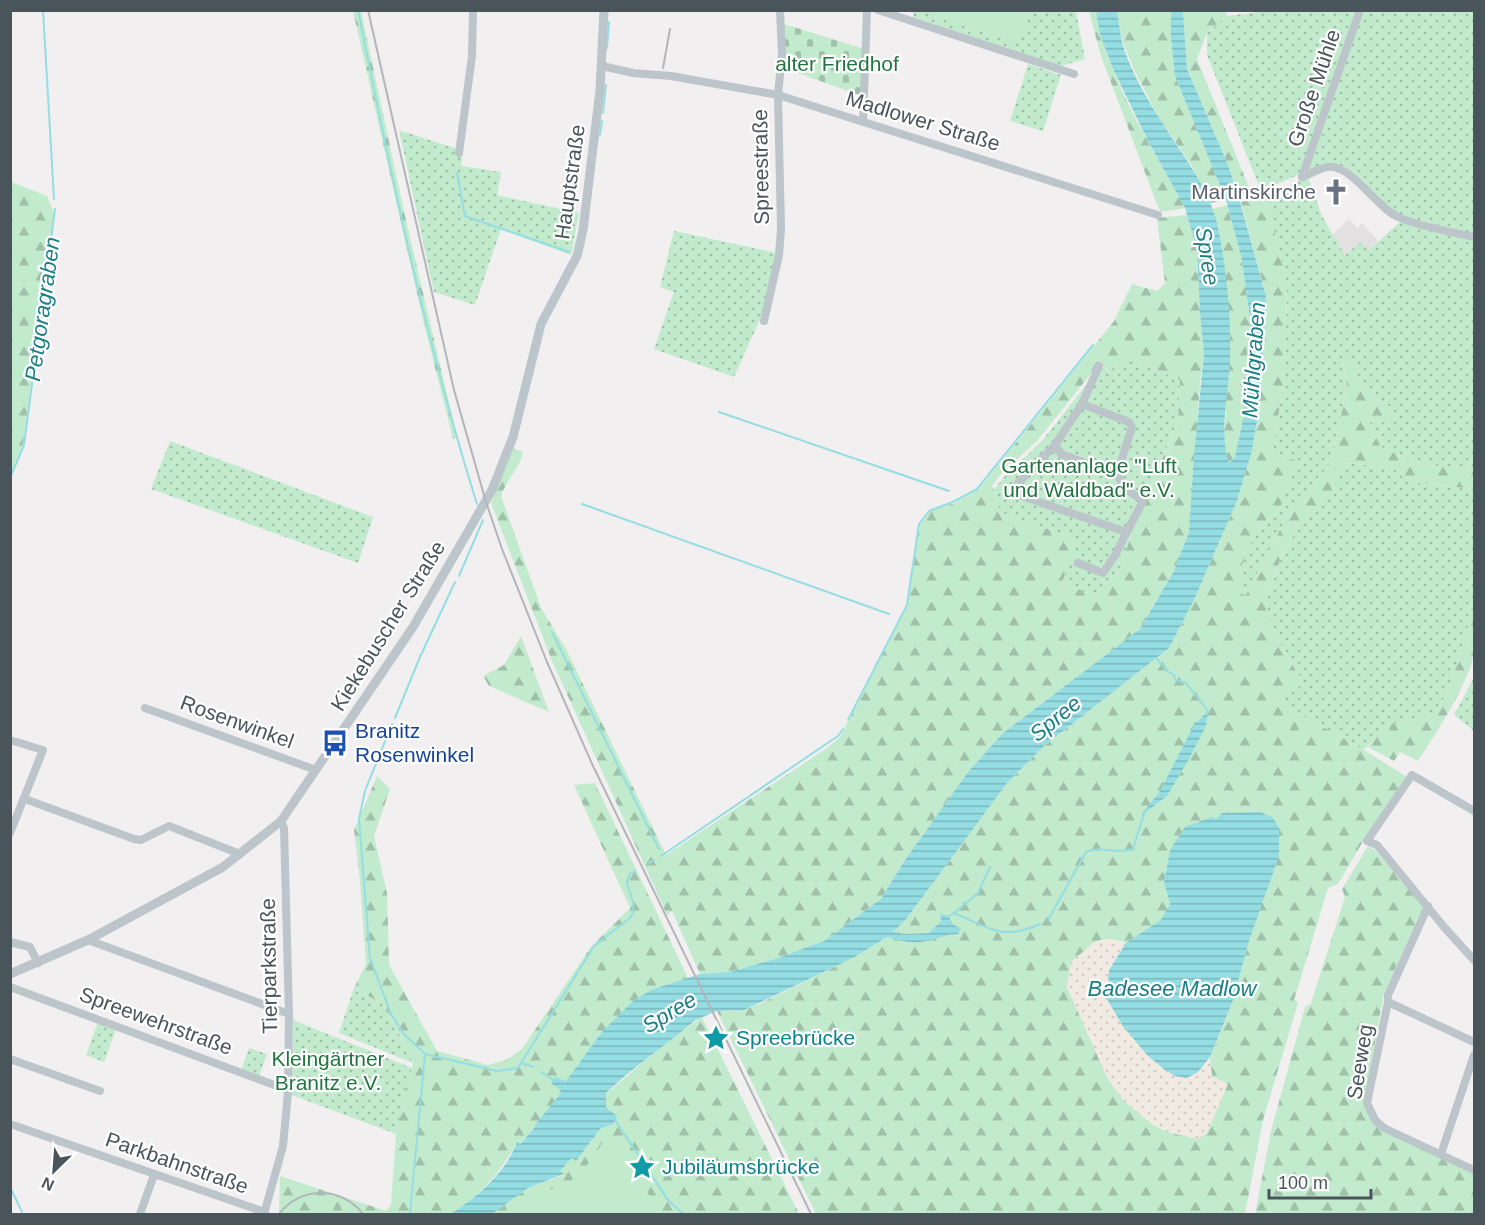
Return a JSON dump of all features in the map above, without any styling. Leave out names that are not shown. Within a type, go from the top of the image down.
[{"type":"street","points":[[459,153],[472,56],[473,10]]},
{"type":"street","name":"Hauptstraße","points":[[518,418],[541,324],[573,264],[582,237],[602,66],[604,10]]},
{"type":"street","name":"Spreestraße","points":[[764,321],[779,255],[781,229],[778,95],[782,54],[780,10]]},
{"type":"street","points":[[863,121],[867,10]]},
{"type":"street","points":[[879,10],[1074,74]]},
{"type":"street","name":"Große Mühle","points":[[1360,10],[1302,177],[1328,167],[1338,168],[1347,172],[1387,211],[1400,218],[1474,237]]},
{"type":"street","name":"Madlower Straße","points":[[602,66],[778,95],[1158,215]]},
{"type":"street","points":[[1099,366],[1082,404],[1055,445],[1018,483],[1017,491],[1022,496],[1126,532]]},
{"type":"street","points":[[1082,404],[1129,422],[1132,427],[1117,475]]},
{"type":"street","name":"Kiekebuscher Straße","points":[[10,974],[88,940],[223,867],[281,821],[413,627],[486,502],[510,447],[518,418]]},
{"type":"street","points":[[1055,445],[1061,454],[1117,475],[1126,489],[1143,501],[1103,573],[1078,563]]},
{"type":"street","name":"Rosenwinkel","points":[[145,708],[316,770]]},
{"type":"street","points":[[10,740],[43,750],[25,799],[12,822],[10,832]]},
{"type":"street","points":[[1474,811],[1412,775],[1367,841],[1377,845],[1474,960]]},
{"type":"street","points":[[25,799],[134,839],[141,840],[169,826],[240,854]]},
{"type":"street","name":"Tierparkstraße","points":[[264,1213],[283,1146],[288,1090],[289,1014],[284,828],[281,821]]},
{"type":"street","name":"Seeweg","points":[[1428,906],[1388,994],[1367,1104],[1370,1113],[1384,1128],[1474,1170]]},
{"type":"street","points":[[88,940],[289,1014]]},
{"type":"street","points":[[10,942],[30,947],[38,963]]},
{"type":"street","name":"Spreewehrstraße","points":[[10,987],[288,1090]]},
{"type":"street","points":[[1388,1002],[1474,1042]]},
{"type":"street","points":[[1441,1154],[1474,1055]]},
{"type":"street","points":[[10,1059],[100,1091]]},
{"type":"street","name":"Parkbahnstraße","points":[[10,1124],[264,1213]]},
{"type":"street","points":[[140,1215],[154,1175]]},
{"type":"shaded area","points":[[1349,219],[1357,228],[1362,223],[1378,241],[1369,250],[1361,242],[1345,255],[1333,234]]},
{"type":"green space","points":[[913,10],[1076,11],[1085,59],[1061,66],[913,17]]},
{"type":"green space","points":[[1274,10],[1357,11],[1302,173],[1261,191],[1207,55],[1207,33],[1227,16]]},
{"type":"green space","points":[[353,11],[361,11],[405,216],[457,437],[453,439],[422,316]]},
{"type":"green space","points":[[919,11],[1030,11],[1020,43]]},
{"type":"green space","points":[[1089,11],[1096,11],[1102,37],[1121,88],[1145,137],[1185,208],[1161,212],[1158,207],[1101,56]]},
{"type":"green space","points":[[1117,11],[1171,11],[1175,76],[1226,200],[1211,203],[1191,165],[1158,116],[1123,43]]},
{"type":"green space","points":[[1183,11],[1226,11],[1227,16],[1207,33],[1197,59],[1252,195],[1239,198],[1228,165],[1187,69]]},
{"type":"green space","points":[[1363,11],[1474,11],[1474,234],[1402,216],[1389,210],[1346,167],[1326,165],[1307,171]]},
{"type":"green space","name":"alter Friedhof","points":[[784,24],[864,49],[862,96],[784,68]]},
{"type":"green space","points":[[1028,64],[1061,75],[1043,131],[1010,121]]},
{"type":"green space","points":[[399,130],[463,151],[461,166],[501,172],[497,195],[579,213],[571,255],[501,229],[475,305],[434,292]]},
{"type":"green space","points":[[1308,177],[1322,216],[1345,255],[1361,242],[1369,250],[1400,222],[1474,241],[1474,469],[1419,464],[1381,447],[1368,423],[1394,409],[1363,391],[1352,364],[1342,359],[1347,386],[1332,461],[1286,518],[1246,595],[1241,594],[1241,567],[1255,533],[1280,508],[1296,460],[1272,456],[1285,372],[1287,284],[1266,196]]},
{"type":"green space","points":[[11,182],[47,196],[54,213],[23,444],[11,474]]},
{"type":"green space","points":[[1266,196],[1287,284],[1285,372],[1272,456],[1296,460],[1280,508],[1255,533],[1241,567],[1241,594],[1246,595],[1286,518],[1332,461],[1347,386],[1342,358],[1352,364],[1363,391],[1394,409],[1389,422],[1368,423],[1381,447],[1419,464],[1474,469],[1474,489],[1413,482],[1391,467],[1344,463],[1333,489],[1298,527],[1282,555],[1266,600],[1267,616],[1303,683],[1280,703],[1407,777],[1362,843],[1338,884],[1328,888],[1294,1000],[1298,1003],[1263,1120],[1245,1214],[816,1214],[717,1011],[744,1010],[759,1004],[853,958],[887,937],[917,941],[947,934],[951,923],[940,915],[941,921],[929,933],[893,932],[907,918],[1007,783],[1044,746],[1169,648],[1193,602],[1237,501],[1252,450],[1260,403],[1266,296],[1241,202]],"holes":[[[1259,812],[1250,938],[1232,1003],[1210,1058],[1212,1077],[1228,1084],[1123,1100],[1107,1077],[1067,987],[1076,966],[1087,949],[1094,943],[1102,940],[1126,943],[1162,920],[1170,904],[1164,882],[1170,850],[1216,819]]]},
{"type":"green space","points":[[1227,205],[1242,260],[1250,318],[1252,364],[1242,431],[1235,457],[1228,464],[1224,432],[1226,413],[1212,209]]},
{"type":"green space","points":[[1187,215],[1197,250],[1204,353],[1189,532],[1174,571],[1140,629],[1003,733],[968,772],[905,860],[881,899],[824,941],[730,972],[700,974],[672,911],[667,915],[552,661],[491,503],[513,448],[523,452],[501,496],[541,608],[566,649],[666,855],[827,748],[840,737],[907,607],[920,524],[930,511],[955,503],[979,489],[1114,321],[1132,284],[1157,291],[1165,283],[1157,218]],"holes":[[[1127,357],[1180,380],[1178,421],[1131,535],[1120,570],[1094,596],[1062,582],[1079,540],[1000,512],[993,487],[991,487],[1001,474],[1036,442],[1033,446],[1098,365],[1111,370]]]},
{"type":"green space","points":[[674,231],[777,253],[762,315],[734,377],[654,349],[674,292],[660,287]]},
{"type":"green space","name":"Gartenanlage \"Luft und Waldbad\" e.V.","points":[[1127,357],[1180,380],[1178,420],[1131,535],[1120,570],[1094,596],[1062,582],[1078,540],[1000,512],[994,490],[1003,478],[1042,441],[1100,367],[1111,370]]},
{"type":"green space","points":[[170,441],[373,517],[358,563],[151,489]]},
{"type":"green space","points":[[1344,463],[1391,467],[1413,482],[1474,489],[1474,605],[1457,665],[1438,713],[1388,725],[1364,750],[1280,703],[1303,682],[1267,616],[1266,600],[1282,556],[1298,527],[1333,489]]},
{"type":"green space","points":[[1474,605],[1476,628],[1474,652],[1466,678],[1451,708],[1418,761],[1400,752],[1394,761],[1368,747],[1387,725],[1438,713],[1457,665]]},
{"type":"green space","points":[[521,636],[549,712],[489,686],[483,676],[504,665]]},
{"type":"green space","points":[[1474,677],[1474,731],[1454,715]]},
{"type":"green space","points":[[377,776],[390,789],[374,836],[387,893],[389,965],[437,1051],[488,1065],[506,1060],[522,1049],[591,947],[630,908],[574,785],[595,783],[688,978],[653,989],[601,1033],[566,1081],[562,1080],[561,1093],[535,1127],[519,1144],[516,1143],[509,1156],[480,1192],[450,1214],[279,1214],[280,1176],[386,1211],[391,1205],[396,1134],[413,1063],[385,1005],[354,988],[366,964],[354,830]]},
{"type":"green space","points":[[1368,846],[1376,851],[1424,905],[1384,993],[1364,1103],[1372,1122],[1474,1173],[1474,1214],[1255,1214],[1271,1131],[1305,1007],[1311,1003],[1345,897],[1342,889]]},
{"type":"green space","points":[[354,988],[385,1005],[413,1063],[339,1033]]},
{"type":"green space","points":[[702,1017],[799,1214],[492,1214],[528,1188],[564,1175],[560,1171],[572,1158],[576,1161],[601,1128],[612,1125],[618,1117],[606,1107],[606,1094],[667,1042]]},
{"type":"green space","name":"Kleingärtner Branitz e.V.","points":[[293,1020],[412,1068],[396,1134],[292,1095]]},
{"type":"green space","points":[[98,1022],[116,1029],[104,1062],[86,1055]]},
{"type":"green space","points":[[249,1048],[267,1054],[259,1076],[241,1070]]},
{"type":"green space","points":[[611,1137],[617,1142],[649,1195],[666,1214],[509,1214],[535,1196],[570,1182],[591,1161],[602,1143]]},
{"type":"sand","points":[[1113,939],[1126,943],[1109,970],[1107,998],[1122,1025],[1198,1072],[1210,1058],[1212,1077],[1228,1084],[1207,1133],[1198,1139],[1167,1132],[1153,1125],[1123,1100],[1107,1077],[1067,987],[1071,962],[1093,943]]},
{"type":"water","name":"Spree","points":[[1096,11],[1117,11],[1122,42],[1133,71],[1142,90],[1207,194],[1217,223],[1230,322],[1230,368],[1224,423],[1229,463],[1235,457],[1247,402],[1252,364],[1250,318],[1242,260],[1226,200],[1175,76],[1171,11],[1183,11],[1187,69],[1228,165],[1266,296],[1260,403],[1252,450],[1237,501],[1193,602],[1169,648],[1044,746],[1007,783],[907,918],[893,932],[929,933],[941,921],[940,914],[949,916],[951,923],[961,929],[958,934],[916,942],[887,937],[853,958],[744,1010],[717,1011],[696,1020],[606,1093],[606,1107],[618,1117],[612,1125],[601,1128],[576,1161],[572,1158],[560,1171],[564,1174],[528,1188],[492,1214],[450,1214],[480,1192],[498,1174],[517,1142],[520,1144],[561,1093],[551,1083],[555,1077],[566,1081],[601,1033],[633,1001],[653,989],[700,974],[730,972],[824,941],[881,899],[905,860],[968,772],[1003,733],[1140,629],[1174,571],[1189,532],[1204,353],[1197,250],[1185,208],[1148,141],[1113,69],[1100,34]]},
{"type":"water","points":[[1208,711],[1206,726],[1167,796],[1142,815],[1159,793],[1194,725]]},
{"type":"water","name":"Badesee Madlow","points":[[1259,812],[1272,817],[1279,827],[1279,856],[1250,938],[1232,1003],[1210,1057],[1198,1072],[1187,1078],[1175,1076],[1147,1055],[1122,1025],[1107,999],[1109,970],[1126,943],[1161,920],[1170,904],[1164,882],[1170,850],[1185,827],[1212,817],[1216,819],[1222,813]]},
{"type":"waterway","name":"Petgoragraben","points":[[43,10],[54,199]]},
{"type":"waterway","points":[[358,10],[411,258],[442,382],[477,504]]},
{"type":"waterway","points":[[607,48],[609,22]]},
{"type":"waterway","points":[[603,113],[606,85]]},
{"type":"waterway","points":[[600,135],[602,121]]},
{"type":"waterway","points":[[457,173],[465,216],[569,252]]},
{"type":"waterway","name":"Petgoragraben","points":[[10,478],[24,445],[55,209]]},
{"type":"waterway","points":[[848,720],[907,605],[919,524],[929,511],[977,489],[1093,345]]},
{"type":"waterway","points":[[719,412],[949,491]]},
{"type":"waterway","points":[[582,504],[889,614]]},
{"type":"waterway","points":[[459,576],[483,520]]},
{"type":"waterway","points":[[395,718],[455,582]]},
{"type":"waterway","points":[[552,632],[659,849]]},
{"type":"waterway","points":[[1157,659],[1167,671],[1174,675],[1175,680],[1186,683],[1208,711],[1207,713]]},
{"type":"waterway","points":[[392,724],[365,791],[359,819],[370,958],[391,1014],[404,1034],[425,1054]]},
{"type":"waterway","points":[[661,856],[838,736],[843,729]]},
{"type":"waterway","points":[[1048,920],[1086,852],[1097,849],[1120,851],[1133,849],[1144,814]]},
{"type":"waterway","points":[[649,863],[654,860]]},
{"type":"waterway","points":[[954,913],[978,893],[990,867]]},
{"type":"waterway","points":[[410,1214],[425,1054],[497,1071],[518,1068],[594,946],[630,918],[633,904],[627,881],[630,874],[635,872]]},
{"type":"waterway","points":[[948,917],[954,913],[987,928],[1005,932],[1015,932],[1040,924]]},
{"type":"waterway","points":[[521,1063],[534,1067]]},
{"type":"waterway","points":[[541,1072],[555,1081]]},
{"type":"waterway","name":"Mühlgraben","points":[[615,1120],[668,1200],[683,1214]]},
{"type":"waterway","points":[[10,1187],[22,1212]]},
{"type":"railway","points":[[368,10],[454,390],[502,549],[547,662],[593,766],[811,1214]]},
{"type":"railway","points":[[663,68],[670,29]]},
{"type":"railway","points":[[279,1214],[298,1198],[321,1193],[344,1198],[363,1214]]},
{"type":"place","name":"Martinskirche","points":[[1336,192]]},
{"type":"place","name":"Branitz Rosenwinkel","points":[[335,743]]},
{"type":"place","name":"Spreebrücke","points":[[716,1038]]},
{"type":"place","name":"Jubiläumsbrücke","points":[[642,1167]]}]
